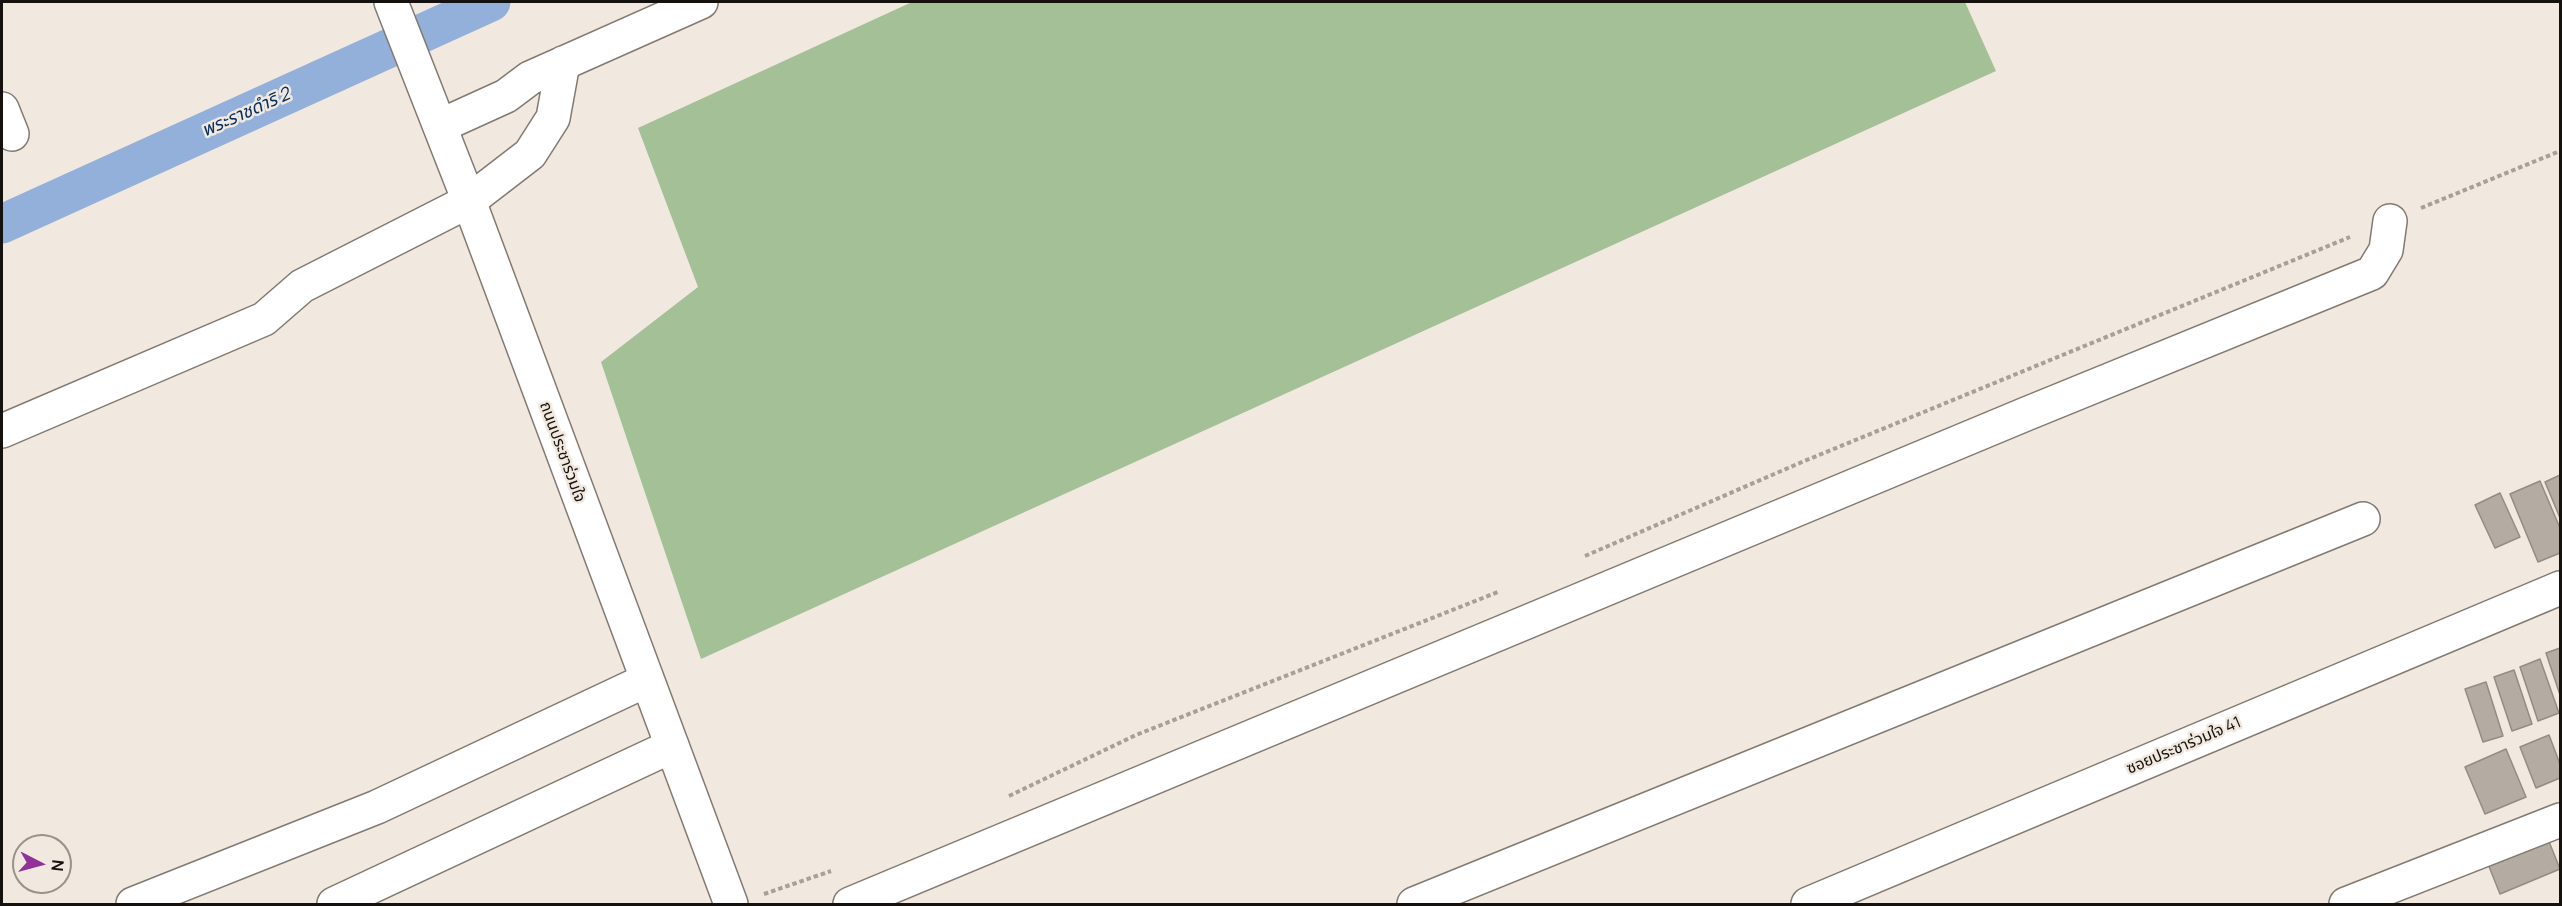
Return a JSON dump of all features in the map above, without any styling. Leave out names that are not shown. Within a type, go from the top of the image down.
[{"type":"street","name":"ถนนประชาร่วมใจ","points":[[391,2],[469,201],[672,746],[743,901]]},
{"type":"street","points":[[434,112],[506,96],[530,78],[701,2]]},
{"type":"street","points":[[2,431],[264,319],[302,286],[469,201],[530,154],[553,118],[563,63]]},
{"type":"street","points":[[850,904],[2015,418],[2372,273],[2386,250],[2390,221]]},
{"type":"street","points":[[1413,904],[2363,519]]},
{"type":"street","name":"ซอยประชาร่วมใจ 41","points":[[1808,904],[2560,588]]},
{"type":"street","points":[[133,904],[377,807],[647,680]]},
{"type":"street","points":[[334,904],[672,746]]},
{"type":"street","points":[[2346,904],[2560,820]]},
{"type":"path","points":[[1582,557],[1813,458],[2560,151]]},
{"type":"path","points":[[1007,797],[1136,735],[1509,588]]},
{"type":"path","points":[[743,901],[833,871]]},
{"type":"green space","points":[[912,2],[1965,2],[1996,71],[701,659],[601,362],[698,287],[638,128]]},
{"type":"building","points":[[2560,475],[2560,518],[2545,482]]},
{"type":"building","points":[[2540,481],[2560,528],[2560,553],[2538,562],[2510,494]]},
{"type":"building","points":[[2500,493],[2520,537],[2495,548],[2475,505]]},
{"type":"building","points":[[2560,648],[2560,695],[2546,653]]},
{"type":"building","points":[[2540,659],[2559,713],[2538,721],[2520,667]]},
{"type":"building","points":[[2514,670],[2532,724],[2512,731],[2494,677]]},
{"type":"building","points":[[2486,682],[2503,736],[2483,742],[2465,689]]},
{"type":"building","points":[[2549,735],[2560,764],[2560,778],[2536,788],[2520,747]]},
{"type":"building","points":[[2506,749],[2526,797],[2485,814],[2465,767]]},
{"type":"building","points":[[2544,829],[2560,869],[2500,894],[2484,854]]},
{"type":"waterway","name":"พระราชดำริ 2","points":[[2,224],[491,2]]}]
